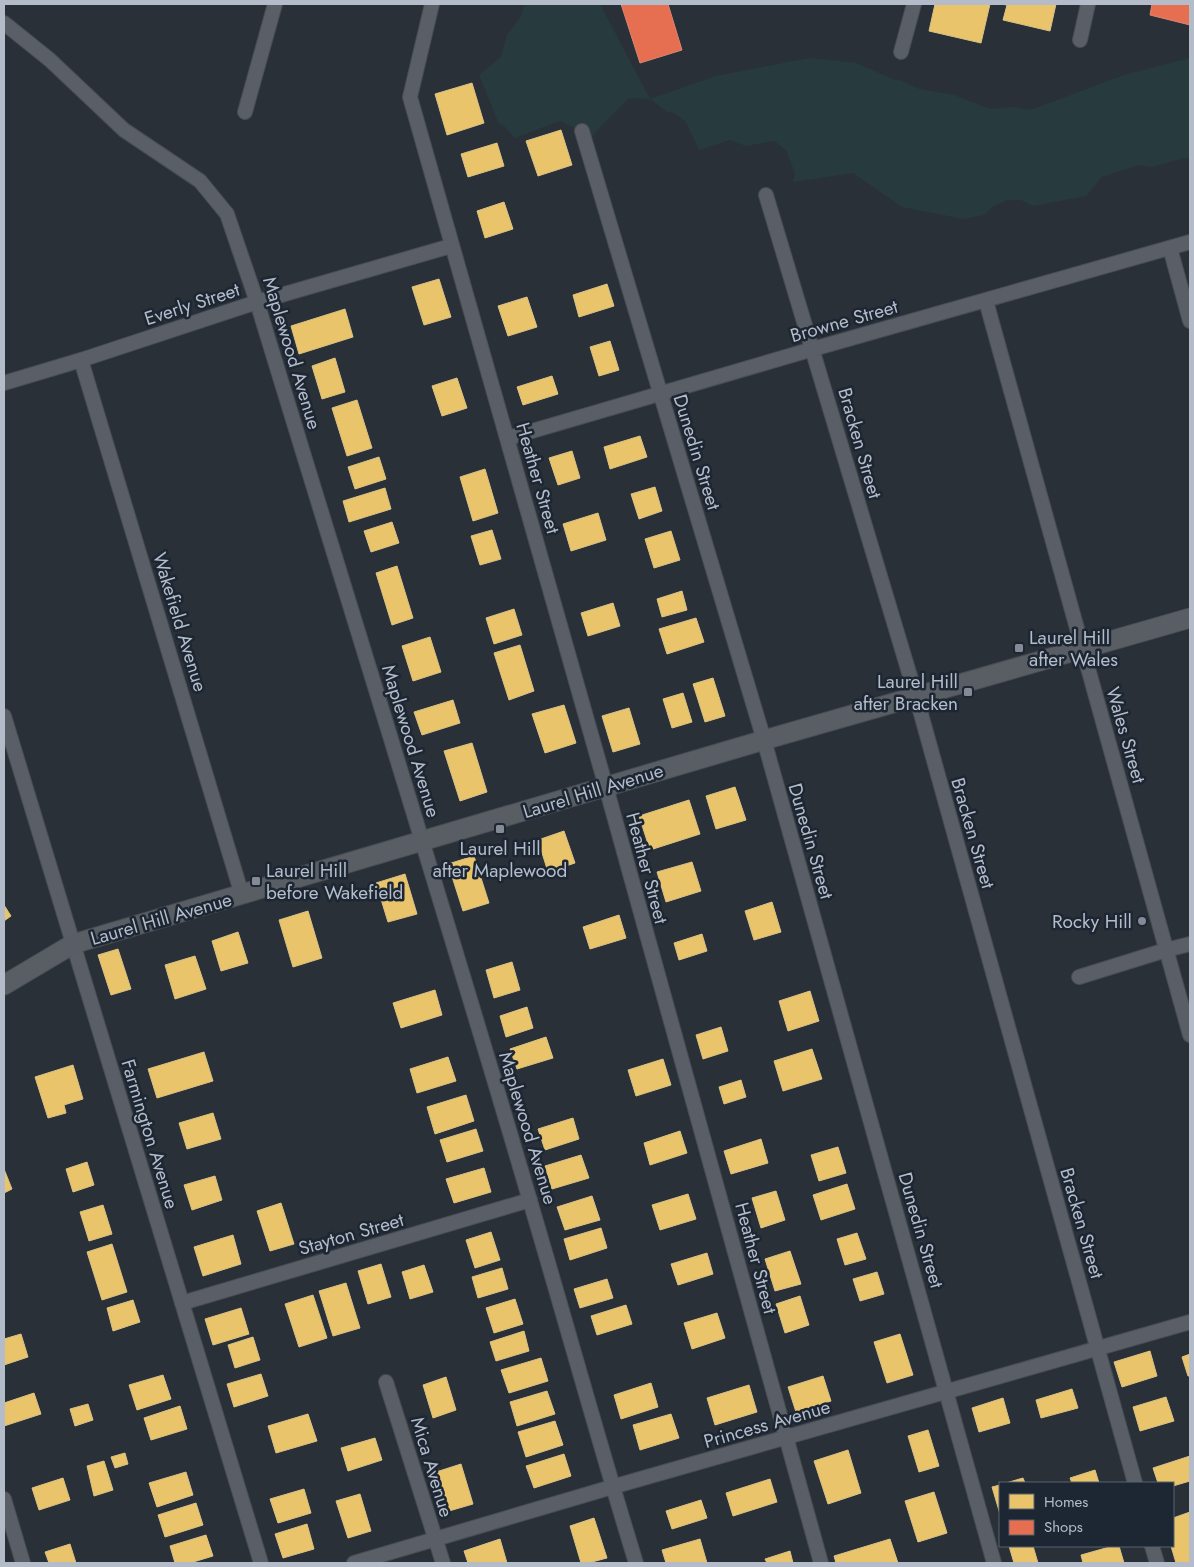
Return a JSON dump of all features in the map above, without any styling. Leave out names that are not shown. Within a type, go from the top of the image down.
[{"type":"street","points":[[245,112],[275,4]]},
{"type":"street","name":"Heather Street","points":[[432,4],[410,97],[606,787],[821,1563]]},
{"type":"street","points":[[902,52],[914,4]]},
{"type":"street","points":[[1080,40],[1088,4]]},
{"type":"street","name":"Maplewood Avenue","points":[[4,23],[50,60],[124,130],[200,181],[227,214],[257,302],[422,842],[530,1200],[612,1487],[636,1563]]},
{"type":"street","name":"Dunedin Street","points":[[582,131],[764,740],[994,1563]]},
{"type":"street","name":"Bracken Street","points":[[766,195],[916,696],[1135,1482]]},
{"type":"street","name":"Browne Street","points":[[508,438],[1190,242]]},
{"type":"street","name":"Everly Street","points":[[4,383],[81,360],[257,302],[451,246]]},
{"type":"street","points":[[1170,248],[1190,321]]},
{"type":"street","name":"Wales Street","points":[[986,301],[1190,1035]]},
{"type":"street","name":"Wakefield Avenue","points":[[81,360],[242,895]]},
{"type":"street","name":"Laurel Hill Avenue","points":[[4,985],[73,944],[764,740],[1190,618]]},
{"type":"street","name":"Farmington Avenue","points":[[4,716],[260,1563]]},
{"type":"street","points":[[1078,976],[1190,944]]},
{"type":"street","name":"Stayton Street","points":[[182,1303],[530,1200]]},
{"type":"street","name":"Princess Avenue","points":[[354,1563],[612,1487],[1190,1322]]},
{"type":"street","name":"Mica Avenue","points":[[386,1382],[443,1563]]},
{"type":"street","points":[[4,1498],[23,1563]]},
{"type":"street","points":[[1152,1547],[1157,1563]]},
{"type":"green space","points":[[525,4],[600,4],[650,99],[629,98],[592,136],[560,121],[515,138],[504,126],[499,124],[479,75],[501,57],[507,35],[520,18]]},
{"type":"green space","points":[[809,58],[856,63],[919,89],[954,95],[990,109],[1012,107],[1031,110],[1124,75],[1190,58],[1190,158],[1152,167],[1138,165],[1102,177],[1086,196],[1033,206],[1021,200],[1008,200],[992,207],[984,215],[963,219],[902,207],[853,173],[793,182],[795,173],[786,150],[774,141],[746,146],[730,140],[699,150],[686,122],[674,113],[667,112],[650,99],[716,76]]},
{"type":"building: Homes","points":[[935,4],[990,4],[981,43],[929,31]]},
{"type":"building: Homes","points":[[1001,4],[1056,4],[1050,31],[1003,20],[1007,5]]},
{"type":"building: Homes","points":[[472,83],[484,123],[447,135],[435,94]]},
{"type":"building: Homes","points":[[561,130],[572,165],[538,176],[526,141]]},
{"type":"building: Homes","points":[[497,143],[504,166],[468,177],[461,154]]},
{"type":"building: Homes","points":[[504,202],[513,229],[485,238],[477,211]]},
{"type":"building: Homes","points":[[439,279],[451,317],[424,325],[412,287]]},
{"type":"building: Homes","points":[[607,284],[614,306],[579,317],[573,295]]},
{"type":"building: Homes","points":[[527,297],[537,327],[508,336],[498,306]]},
{"type":"building: Homes","points":[[345,309],[353,337],[299,354],[291,326]]},
{"type":"building: Homes","points":[[610,341],[619,370],[599,376],[590,347]]},
{"type":"building: Homes","points":[[335,358],[345,392],[322,399],[312,366]]},
{"type":"building: Homes","points":[[552,376],[558,394],[523,405],[517,387]]},
{"type":"building: Homes","points":[[457,378],[467,408],[442,416],[432,386]]},
{"type":"building: Homes","points":[[357,400],[372,448],[347,456],[332,408]]},
{"type":"building: Homes","points":[[640,436],[647,457],[610,469],[604,447]]},
{"type":"building: Homes","points":[[572,451],[580,478],[558,485],[549,458]]},
{"type":"building: Homes","points":[[379,457],[386,479],[355,489],[348,467]]},
{"type":"building: Homes","points":[[485,469],[498,513],[473,521],[460,477]]},
{"type":"building: Homes","points":[[655,487],[662,511],[639,519],[631,494]]},
{"type":"building: Homes","points":[[385,488],[391,509],[349,522],[343,501]]},
{"type":"building: Homes","points":[[598,513],[606,540],[571,551],[563,524]]},
{"type":"building: Homes","points":[[392,522],[399,543],[371,552],[364,531]]},
{"type":"building: Homes","points":[[492,530],[501,559],[480,565],[471,536]]},
{"type":"building: Homes","points":[[671,531],[680,560],[654,568],[645,539]]},
{"type":"building: Homes","points":[[397,566],[413,618],[392,625],[376,573]]},
{"type":"building: Homes","points":[[682,591],[687,610],[662,617],[657,599]]},
{"type":"building: Homes","points":[[613,603],[620,626],[588,636],[581,613]]},
{"type":"building: Homes","points":[[514,609],[522,635],[494,644],[486,618]]},
{"type":"building: Homes","points":[[696,618],[704,642],[667,654],[659,629]]},
{"type":"building: Homes","points":[[430,637],[441,672],[413,681],[402,646]]},
{"type":"building: Homes","points":[[520,645],[534,691],[509,700],[494,653]]},
{"type":"building: Homes","points":[[713,678],[725,716],[705,722],[693,684]]},
{"type":"building: Homes","points":[[683,693],[692,722],[672,728],[663,699]]},
{"type":"building: Homes","points":[[453,700],[460,723],[422,735],[414,712]]},
{"type":"building: Homes","points":[[564,705],[576,743],[545,753],[532,714]]},
{"type":"building: Homes","points":[[629,708],[640,744],[613,752],[602,716]]},
{"type":"building: Homes","points":[[472,743],[487,792],[460,801],[444,751]]},
{"type":"building: Homes","points":[[735,787],[746,820],[716,829],[706,796]]},
{"type":"building: Homes","points":[[689,800],[700,834],[650,850],[639,816]]},
{"type":"building: Homes","points":[[564,831],[575,863],[548,872],[538,840]]},
{"type":"building: Homes","points":[[474,856],[489,903],[463,911],[448,864]]},
{"type":"building: Homes","points":[[692,862],[701,891],[666,902],[657,872]]},
{"type":"building: Homes","points":[[405,874],[417,914],[388,922],[376,883]]},
{"type":"building: Homes","points":[[772,902],[781,932],[754,940],[745,911]]},
{"type":"building: Homes","points":[[4,905],[11,916],[4,921]]},
{"type":"building: Homes","points":[[308,911],[322,958],[293,967],[279,920]]},
{"type":"building: Homes","points":[[619,915],[626,938],[590,949],[583,927]]},
{"type":"building: Homes","points":[[238,932],[248,963],[221,971],[212,941]]},
{"type":"building: Homes","points":[[702,934],[707,951],[679,960],[674,943]]},
{"type":"building: Homes","points":[[118,949],[131,989],[111,995],[98,955]]},
{"type":"building: Homes","points":[[195,956],[206,989],[175,999],[165,965]]},
{"type":"building: Homes","points":[[512,962],[520,990],[494,998],[486,970]]},
{"type":"building: Homes","points":[[435,990],[442,1015],[401,1028],[393,1003]]},
{"type":"building: Homes","points":[[810,991],[819,1021],[788,1031],[779,1001]]},
{"type":"building: Homes","points":[[527,1007],[533,1028],[506,1037],[500,1016]]},
{"type":"building: Homes","points":[[721,1027],[728,1051],[703,1059],[696,1035]]},
{"type":"building: Homes","points":[[546,1037],[553,1058],[517,1069],[510,1049]]},
{"type":"building: Homes","points":[[812,1049],[822,1079],[783,1091],[774,1061]]},
{"type":"building: Homes","points":[[204,1052],[213,1081],[157,1098],[148,1069]]},
{"type":"building: Homes","points":[[448,1057],[456,1081],[417,1093],[410,1069]]},
{"type":"building: Homes","points":[[663,1059],[671,1085],[636,1096],[628,1070]]},
{"type":"building: Homes","points":[[73,1065],[83,1099],[64,1105],[66,1113],[48,1118],[35,1077]]},
{"type":"building: Homes","points":[[741,1080],[746,1097],[724,1104],[719,1087]]},
{"type":"building: Homes","points":[[466,1095],[474,1121],[435,1134],[427,1107]]},
{"type":"building: Homes","points":[[213,1113],[221,1139],[187,1149],[179,1123]]},
{"type":"building: Homes","points":[[573,1118],[579,1139],[545,1150],[538,1129]]},
{"type":"building: Homes","points":[[476,1129],[483,1151],[447,1162],[440,1140]]},
{"type":"building: Homes","points":[[680,1131],[687,1153],[650,1165],[644,1143]]},
{"type":"building: Homes","points":[[761,1139],[768,1163],[731,1174],[724,1151]]},
{"type":"building: Homes","points":[[838,1147],[846,1173],[819,1181],[811,1155]]},
{"type":"building: Homes","points":[[581,1155],[589,1178],[552,1189],[545,1166]]},
{"type":"building: Homes","points":[[87,1162],[94,1185],[73,1192],[66,1169]]},
{"type":"building: Homes","points":[[484,1168],[491,1192],[454,1203],[446,1179]]},
{"type":"building: Homes","points":[[4,1169],[12,1189],[4,1193]]},
{"type":"building: Homes","points":[[215,1176],[222,1200],[192,1210],[184,1185]]},
{"type":"building: Homes","points":[[847,1184],[855,1209],[821,1220],[813,1195]]},
{"type":"building: Homes","points":[[776,1191],[785,1220],[761,1228],[752,1198]]},
{"type":"building: Homes","points":[[688,1194],[696,1219],[660,1230],[652,1205]]},
{"type":"building: Homes","points":[[592,1196],[600,1220],[565,1230],[557,1207]]},
{"type":"building: Homes","points":[[281,1203],[294,1244],[270,1251],[257,1211]]},
{"type":"building: Homes","points":[[103,1205],[112,1234],[89,1241],[80,1212]]},
{"type":"building: Homes","points":[[601,1228],[607,1248],[570,1260],[564,1239]]},
{"type":"building: Homes","points":[[491,1232],[500,1260],[475,1268],[466,1240]]},
{"type":"building: Homes","points":[[857,1233],[866,1259],[845,1265],[837,1239]]},
{"type":"building: Homes","points":[[233,1235],[241,1264],[203,1276],[194,1247]]},
{"type":"building: Homes","points":[[112,1244],[127,1292],[102,1300],[87,1252]]},
{"type":"building: Homes","points":[[790,1251],[801,1284],[775,1291],[765,1259]]},
{"type":"building: Homes","points":[[707,1253],[713,1274],[678,1285],[671,1264]]},
{"type":"building: Homes","points":[[381,1264],[391,1297],[368,1304],[358,1271]]},
{"type":"building: Homes","points":[[424,1265],[433,1292],[410,1299],[402,1272]]},
{"type":"building: Homes","points":[[502,1268],[508,1289],[478,1298],[472,1277]]},
{"type":"building: Homes","points":[[877,1272],[884,1294],[860,1301],[853,1279]]},
{"type":"building: Homes","points":[[607,1279],[613,1298],[580,1308],[574,1289]]},
{"type":"building: Homes","points":[[346,1283],[360,1328],[333,1336],[319,1291]]},
{"type":"building: Homes","points":[[313,1295],[327,1338],[299,1347],[285,1304]]},
{"type":"building: Homes","points":[[800,1296],[809,1325],[785,1333],[776,1304]]},
{"type":"building: Homes","points":[[515,1299],[523,1324],[494,1333],[486,1308]]},
{"type":"building: Homes","points":[[133,1300],[140,1322],[113,1331],[107,1308]]},
{"type":"building: Homes","points":[[626,1305],[632,1324],[597,1335],[591,1316]]},
{"type":"building: Homes","points":[[241,1308],[249,1334],[213,1345],[205,1319]]},
{"type":"building: Homes","points":[[717,1313],[725,1338],[692,1349],[684,1323]]},
{"type":"building: Homes","points":[[524,1331],[529,1351],[496,1361],[490,1342]]},
{"type":"building: Homes","points":[[21,1334],[28,1357],[4,1365],[4,1339]]},
{"type":"building: Homes","points":[[900,1334],[913,1375],[887,1383],[874,1342]]},
{"type":"building: Homes","points":[[253,1337],[260,1360],[235,1368],[228,1345]]},
{"type":"building: Homes","points":[[1150,1351],[1157,1376],[1122,1387],[1114,1362]]},
{"type":"building: Homes","points":[[1190,1354],[1190,1376],[1188,1376],[1182,1357]]},
{"type":"building: Homes","points":[[541,1358],[548,1381],[509,1393],[501,1370]]},
{"type":"building: Homes","points":[[261,1374],[268,1396],[234,1407],[227,1384]]},
{"type":"building: Homes","points":[[163,1375],[171,1399],[137,1410],[129,1385]]},
{"type":"building: Homes","points":[[823,1376],[831,1401],[796,1412],[788,1387]]},
{"type":"building: Homes","points":[[446,1377],[456,1410],[433,1418],[423,1385]]},
{"type":"building: Homes","points":[[651,1383],[658,1407],[621,1419],[614,1395]]},
{"type":"building: Homes","points":[[749,1385],[757,1412],[715,1425],[707,1398]]},
{"type":"building: Homes","points":[[1072,1389],[1078,1408],[1041,1418],[1036,1400]]},
{"type":"building: Homes","points":[[547,1391],[555,1414],[517,1426],[510,1402]]},
{"type":"building: Homes","points":[[34,1393],[41,1414],[4,1426],[4,1403]]},
{"type":"building: Homes","points":[[1166,1397],[1174,1421],[1140,1431],[1133,1407]]},
{"type":"building: Homes","points":[[1003,1398],[1010,1423],[979,1432],[972,1408]]},
{"type":"building: Homes","points":[[88,1404],[93,1420],[75,1426],[70,1409]]},
{"type":"building: Homes","points":[[180,1406],[187,1429],[151,1440],[144,1418]]},
{"type":"building: Homes","points":[[308,1414],[317,1441],[276,1453],[268,1426]]},
{"type":"building: Homes","points":[[671,1414],[679,1438],[640,1450],[633,1425]]},
{"type":"building: Homes","points":[[555,1421],[563,1445],[526,1457],[518,1432]]},
{"type":"building: Homes","points":[[928,1430],[939,1466],[919,1472],[908,1436]]},
{"type":"building: Homes","points":[[375,1438],[382,1460],[348,1471],[341,1448]]},
{"type":"building: Homes","points":[[848,1450],[861,1493],[828,1504],[814,1461]]},
{"type":"building: Homes","points":[[125,1453],[128,1464],[115,1468],[111,1457]]},
{"type":"building: Homes","points":[[564,1454],[571,1476],[534,1488],[526,1466]]},
{"type":"building: Homes","points":[[1190,1456],[1190,1481],[1174,1486],[1174,1482],[1158,1482],[1153,1468]]},
{"type":"building: Homes","points":[[104,1461],[113,1490],[94,1496],[87,1466]]},
{"type":"building: Homes","points":[[461,1464],[473,1504],[449,1511],[436,1472]]},
{"type":"building: Homes","points":[[1095,1470],[1099,1482],[1072,1482],[1070,1478]]},
{"type":"building: Homes","points":[[186,1472],[193,1495],[157,1507],[149,1483]]},
{"type":"building: Homes","points":[[63,1478],[70,1500],[39,1510],[32,1488]]},
{"type":"building: Homes","points":[[1023,1478],[1025,1482],[1009,1482]]},
{"type":"building: Homes","points":[[770,1479],[777,1502],[733,1516],[726,1493]]},
{"type":"building: Homes","points":[[999,1485],[999,1511],[992,1487]]},
{"type":"building: Homes","points":[[304,1489],[311,1513],[278,1523],[270,1499]]},
{"type":"building: Homes","points":[[934,1492],[947,1533],[918,1542],[905,1501]]},
{"type":"building: Homes","points":[[360,1494],[371,1531],[348,1538],[336,1501]]},
{"type":"building: Homes","points":[[701,1500],[707,1518],[672,1529],[666,1511]]},
{"type":"building: Homes","points":[[196,1503],[203,1525],[165,1537],[158,1515]]},
{"type":"building: Homes","points":[[1190,1512],[1190,1563],[1176,1563],[1171,1547],[1174,1547],[1174,1518]]},
{"type":"building: Homes","points":[[594,1518],[607,1558],[581,1563],[570,1526]]},
{"type":"building: Homes","points":[[307,1524],[314,1549],[283,1558],[275,1534]]},
{"type":"building: Homes","points":[[206,1535],[213,1556],[190,1563],[175,1563],[170,1546]]},
{"type":"building: Homes","points":[[500,1539],[507,1563],[468,1563],[464,1551]]},
{"type":"building: Homes","points":[[700,1539],[707,1563],[666,1563],[662,1550]]},
{"type":"building: Homes","points":[[890,1539],[898,1563],[836,1563],[834,1556]]},
{"type":"building: Homes","points":[[70,1544],[76,1563],[49,1563],[45,1552]]},
{"type":"building: Homes","points":[[1009,1547],[1033,1547],[1038,1563],[1014,1563]]},
{"type":"building: Homes","points":[[1109,1547],[1119,1547],[1124,1563],[1083,1563],[1081,1555]]},
{"type":"building: Homes","points":[[790,1551],[793,1563],[767,1563],[765,1559]]},
{"type":"building: Shops","points":[[621,4],[668,4],[682,50],[640,63]]},
{"type":"building: Shops","points":[[1152,4],[1190,4],[1190,25],[1150,15]]},
{"type":"place","name":"Laurel Hill after Wales","points":[[1019,648]]},
{"type":"place","name":"Laurel Hill after Bracken","points":[[968,692]]},
{"type":"place","name":"Laurel Hill after Maplewood","points":[[500,829]]},
{"type":"place","name":"Laurel Hill before Wakefield","points":[[256,881]]},
{"type":"place","name":"Rocky Hill","points":[[1142,921]]}]
